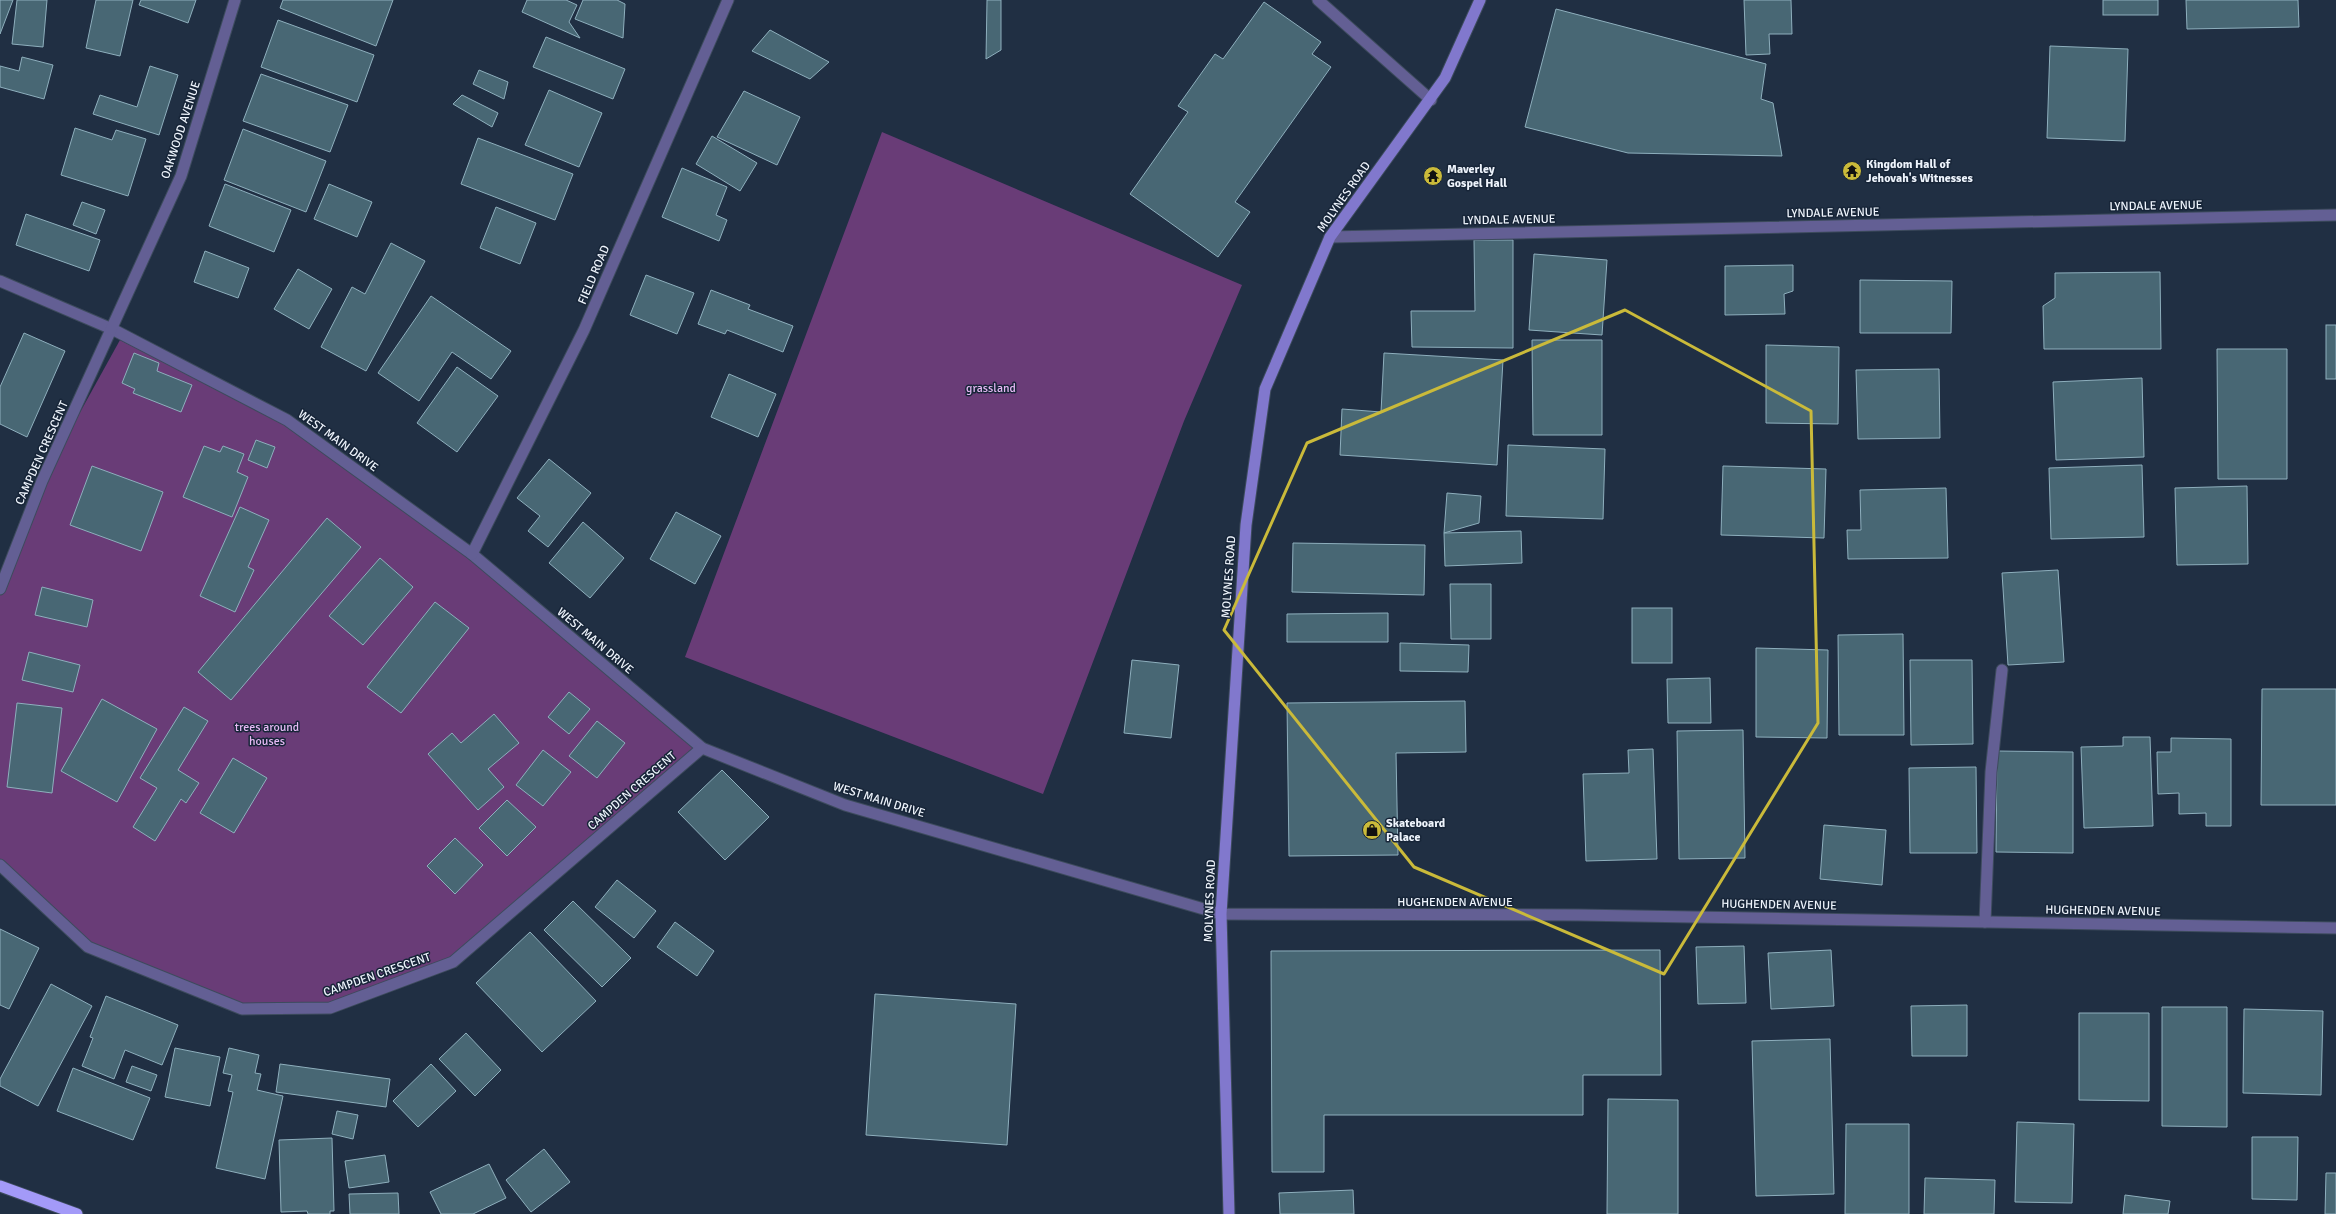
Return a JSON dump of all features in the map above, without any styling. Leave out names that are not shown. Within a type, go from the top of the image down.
[{"type":"highway","points":[[0,1186],[78,1214]]},
{"type":"main road","name":"MOLYNES ROAD","points":[[1229,1214],[1221,914],[1246,525],[1265,389],[1330,237],[1445,78],[1480,0]]},
{"type":"street","name":"OAKWOOD AVENUE","points":[[112,329],[182,176],[235,0]]},
{"type":"street","name":"FIELD ROAD","points":[[472,554],[584,330],[728,0]]},
{"type":"street","points":[[1318,0],[1430,100]]},
{"type":"street","name":"LYNDALE AVENUE","points":[[1330,237],[2336,215]]},
{"type":"street","name":"WEST MAIN DRIVE","points":[[0,281],[112,329],[287,420],[472,554],[702,748],[845,805],[1221,914]]},
{"type":"street","name":"CAMPDEN CRESCENT","points":[[0,589],[42,481],[112,329]]},
{"type":"street","points":[[1985,922],[1991,772],[2002,670]]},
{"type":"street","name":"CAMPDEN CRESCENT","points":[[0,865],[88,947],[242,1009],[330,1008],[453,962],[702,748]]},
{"type":"street","name":"HUGHENDEN AVENUE","points":[[1221,914],[1578,915],[2336,928]]},
{"type":"highlighted area","points":[[1625,310],[1811,411],[1818,723],[1664,974],[1414,867],[1224,630],[1307,443]]},
{"type":"green space","name":"grassland","points":[[882,132],[1242,285],[1184,421],[1043,794],[685,657]]},
{"type":"green space","name":"trees around houses","points":[[120,340],[287,420],[472,554],[702,748],[453,962],[330,1008],[242,1009],[88,947],[0,865],[0,589],[42,481]]},
{"type":"building","points":[[0,0],[13,0],[0,34]]},
{"type":"building","points":[[17,0],[47,0],[43,47],[12,44]]},
{"type":"building","points":[[96,0],[133,0],[120,56],[86,48]]},
{"type":"building","points":[[141,0],[196,0],[188,23],[139,5]]},
{"type":"building","points":[[283,0],[393,0],[376,46],[280,8]]},
{"type":"building","points":[[527,0],[566,0],[577,5],[569,22],[580,38],[522,12]]},
{"type":"building","points":[[583,0],[617,0],[625,4],[623,38],[575,19]]},
{"type":"building","points":[[987,0],[1001,0],[1001,50],[986,59]]},
{"type":"building","points":[[1744,0],[1791,0],[1792,34],[1769,34],[1770,54],[1746,55]]},
{"type":"building","points":[[2103,0],[2158,0],[2158,15],[2103,15]]},
{"type":"building","points":[[2186,0],[2298,0],[2299,27],[2187,29]]},
{"type":"building","points":[[1264,2],[1321,42],[1312,54],[1331,67],[1235,202],[1250,212],[1218,257],[1130,194],[1188,112],[1178,106],[1215,54],[1223,59]]},
{"type":"building","points":[[1556,9],[1766,64],[1761,99],[1773,103],[1782,156],[1628,153],[1525,127]]},
{"type":"building","points":[[278,20],[374,55],[357,102],[261,67]]},
{"type":"building","points":[[770,30],[829,62],[810,79],[752,51]]},
{"type":"building","points":[[546,37],[625,69],[613,99],[533,67]]},
{"type":"building","points":[[2050,46],[2128,49],[2125,141],[2047,138]]},
{"type":"building","points":[[22,57],[53,65],[44,99],[0,87],[0,66],[19,71]]},
{"type":"building","points":[[150,66],[178,75],[159,135],[93,114],[100,95],[137,107]]},
{"type":"building","points":[[479,70],[508,82],[504,99],[473,84]]},
{"type":"building","points":[[261,74],[348,105],[330,152],[243,121]]},
{"type":"building","points":[[549,90],[602,113],[579,167],[525,145]]},
{"type":"building","points":[[744,91],[800,117],[777,165],[717,137]]},
{"type":"building","points":[[462,95],[498,113],[492,127],[453,104]]},
{"type":"building","points":[[75,128],[112,140],[116,130],[146,139],[128,196],[61,175]]},
{"type":"building","points":[[243,129],[326,161],[306,212],[224,180]]},
{"type":"building","points":[[712,136],[757,163],[740,191],[696,164]]},
{"type":"building","points":[[478,138],[573,174],[555,220],[461,184]]},
{"type":"building","points":[[682,168],[727,187],[716,215],[727,220],[719,241],[662,217]]},
{"type":"building","points":[[225,184],[291,210],[274,252],[209,226]]},
{"type":"building","points":[[329,184],[372,202],[357,237],[314,219]]},
{"type":"building","points":[[82,202],[105,210],[96,234],[73,225]]},
{"type":"building","points":[[496,207],[536,223],[520,264],[480,248]]},
{"type":"building","points":[[26,214],[100,240],[89,271],[16,245]]},
{"type":"building","points":[[1474,240],[1513,240],[1513,348],[1412,347],[1411,311],[1475,311]]},
{"type":"building","points":[[391,243],[425,261],[366,371],[321,347],[352,287],[365,294]]},
{"type":"building","points":[[205,251],[249,268],[238,298],[194,282]]},
{"type":"building","points":[[1534,254],[1607,260],[1602,335],[1529,330]]},
{"type":"building","points":[[1793,265],[1793,291],[1784,294],[1785,314],[1725,315],[1725,266]]},
{"type":"building","points":[[298,269],[332,289],[309,329],[274,309]]},
{"type":"building","points":[[2160,272],[2161,349],[2044,349],[2043,306],[2055,298],[2055,273]]},
{"type":"building","points":[[646,275],[694,293],[677,334],[630,315]]},
{"type":"building","points":[[1860,280],[1952,281],[1951,333],[1860,333]]},
{"type":"building","points":[[711,290],[750,305],[748,309],[793,326],[783,352],[727,330],[725,334],[698,324]]},
{"type":"building","points":[[431,296],[511,351],[491,379],[452,352],[419,401],[378,373]]},
{"type":"building","points":[[2326,325],[2336,325],[2336,379],[2326,379]]},
{"type":"building","points":[[24,333],[65,351],[27,437],[0,424],[0,387]]},
{"type":"building","points":[[1532,340],[1602,340],[1602,435],[1533,435]]},
{"type":"building","points":[[1766,345],[1839,347],[1838,424],[1766,423]]},
{"type":"building","points":[[2217,349],[2287,349],[2287,479],[2218,479]]},
{"type":"building","points":[[134,353],[159,363],[157,371],[192,385],[181,412],[133,393],[135,389],[122,383]]},
{"type":"building","points":[[1384,353],[1503,360],[1497,465],[1340,455],[1342,409],[1381,412]]},
{"type":"building","points":[[457,367],[498,396],[457,452],[417,423]]},
{"type":"building","points":[[1939,369],[1940,438],[1858,439],[1856,370]]},
{"type":"building","points":[[729,374],[776,394],[758,437],[711,417]]},
{"type":"building","points":[[2142,378],[2144,457],[2056,460],[2053,382]]},
{"type":"building","points":[[256,440],[275,447],[267,468],[248,460]]},
{"type":"building","points":[[1508,445],[1605,449],[1603,519],[1506,516]]},
{"type":"building","points":[[204,446],[220,452],[223,446],[244,454],[237,472],[248,477],[232,517],[183,497]]},
{"type":"building","points":[[549,459],[591,493],[548,547],[528,531],[540,516],[517,498]]},
{"type":"building","points":[[2142,465],[2144,537],[2051,539],[2049,468]]},
{"type":"building","points":[[92,466],[163,492],[141,551],[70,525]]},
{"type":"building","points":[[1723,466],[1826,469],[1824,538],[1721,535]]},
{"type":"building","points":[[2247,486],[2248,564],[2177,565],[2175,488]]},
{"type":"building","points":[[1946,488],[1948,558],[1848,559],[1847,530],[1861,530],[1860,490]]},
{"type":"building","points":[[1447,493],[1481,496],[1479,523],[1444,533]]},
{"type":"building","points":[[240,507],[269,520],[248,567],[254,570],[235,612],[200,596]]},
{"type":"building","points":[[676,512],[721,536],[695,584],[650,559]]},
{"type":"building","points":[[327,518],[361,547],[231,700],[198,672]]},
{"type":"building","points":[[583,522],[624,558],[590,598],[549,563]]},
{"type":"building","points":[[1521,531],[1522,563],[1445,566],[1444,533]]},
{"type":"building","points":[[1293,543],[1425,545],[1424,595],[1292,592]]},
{"type":"building","points":[[380,558],[413,587],[363,645],[329,616]]},
{"type":"building","points":[[2058,570],[2064,662],[2008,665],[2002,573]]},
{"type":"building","points":[[1450,584],[1491,584],[1491,639],[1451,639]]},
{"type":"building","points":[[42,587],[93,600],[87,627],[35,615]]},
{"type":"building","points":[[435,602],[469,628],[401,713],[367,687]]},
{"type":"building","points":[[1632,608],[1672,608],[1672,663],[1632,663]]},
{"type":"building","points":[[1388,613],[1388,642],[1287,642],[1287,614]]},
{"type":"building","points":[[1903,634],[1904,735],[1839,735],[1838,635]]},
{"type":"building","points":[[1400,643],[1469,645],[1468,672],[1400,671]]},
{"type":"building","points":[[1756,648],[1828,650],[1827,738],[1756,737]]},
{"type":"building","points":[[29,652],[80,665],[73,692],[22,680]]},
{"type":"building","points":[[1132,660],[1179,665],[1171,738],[1124,733]]},
{"type":"building","points":[[1910,660],[1972,660],[1973,744],[1911,745]]},
{"type":"building","points":[[1710,678],[1711,723],[1668,723],[1667,679]]},
{"type":"building","points":[[2262,689],[2336,689],[2336,805],[2261,805]]},
{"type":"building","points":[[569,692],[590,709],[569,734],[548,717]]},
{"type":"building","points":[[102,699],[157,729],[117,802],[61,771]]},
{"type":"building","points":[[1465,701],[1466,752],[1396,753],[1398,855],[1289,856],[1287,703]]},
{"type":"building","points":[[17,703],[62,708],[52,793],[7,787]]},
{"type":"building","points":[[184,707],[208,721],[178,770],[199,783],[186,803],[181,799],[155,841],[133,827],[157,788],[140,778]]},
{"type":"building","points":[[494,714],[519,743],[488,769],[504,787],[478,810],[428,754],[452,733],[461,743]]},
{"type":"building","points":[[597,721],[625,743],[597,778],[569,756]]},
{"type":"building","points":[[1743,730],[1745,858],[1679,859],[1677,731]]},
{"type":"building","points":[[2123,737],[2150,737],[2153,826],[2084,828],[2081,747],[2123,746]]},
{"type":"building","points":[[2171,738],[2231,739],[2231,826],[2206,826],[2206,813],[2179,814],[2179,793],[2158,794],[2157,752],[2171,752]]},
{"type":"building","points":[[1653,749],[1657,859],[1586,861],[1583,774],[1629,773],[1628,750]]},
{"type":"building","points":[[543,750],[571,772],[543,806],[516,785]]},
{"type":"building","points":[[1997,751],[2073,752],[2073,853],[1996,852]]},
{"type":"building","points":[[233,758],[267,778],[234,833],[200,813]]},
{"type":"building","points":[[1976,767],[1977,853],[1910,853],[1909,768]]},
{"type":"building","points":[[722,770],[769,817],[725,860],[678,812]]},
{"type":"building","points":[[507,800],[536,827],[507,856],[479,828]]},
{"type":"building","points":[[1824,825],[1886,830],[1882,885],[1820,879]]},
{"type":"building","points":[[455,838],[483,865],[455,894],[427,866]]},
{"type":"building","points":[[617,880],[656,911],[634,938],[595,907]]},
{"type":"building","points":[[573,901],[631,958],[602,987],[544,930]]},
{"type":"building","points":[[675,922],[714,951],[697,976],[657,947]]},
{"type":"building","points":[[0,929],[39,948],[9,1009],[0,1005]]},
{"type":"building","points":[[530,932],[596,1001],[542,1052],[476,983]]},
{"type":"building","points":[[1744,946],[1746,1003],[1698,1004],[1696,947]]},
{"type":"building","points":[[1660,950],[1661,1075],[1583,1075],[1583,1115],[1324,1115],[1324,1172],[1272,1172],[1271,951]]},
{"type":"building","points":[[1831,950],[1834,1006],[1771,1009],[1768,953]]},
{"type":"building","points":[[51,984],[92,1006],[38,1106],[0,1086],[0,1079]]},
{"type":"building","points":[[875,994],[1016,1004],[1007,1145],[866,1135]]},
{"type":"building","points":[[106,996],[178,1025],[162,1065],[125,1050],[114,1079],[82,1066],[93,1038],[90,1037]]},
{"type":"building","points":[[1967,1005],[1967,1056],[1912,1056],[1911,1006]]},
{"type":"building","points":[[2162,1007],[2227,1007],[2227,1127],[2162,1126]]},
{"type":"building","points":[[2244,1009],[2323,1011],[2321,1095],[2243,1093]]},
{"type":"building","points":[[2079,1013],[2149,1013],[2149,1101],[2079,1100]]},
{"type":"building","points":[[466,1033],[501,1070],[475,1096],[439,1059]]},
{"type":"building","points":[[1830,1039],[1834,1194],[1756,1196],[1752,1041]]},
{"type":"building","points":[[175,1048],[220,1057],[210,1106],[165,1097]]},
{"type":"building","points":[[229,1048],[259,1055],[255,1073],[261,1074],[257,1090],[283,1096],[265,1179],[216,1168],[233,1092],[228,1091],[232,1075],[223,1073]]},
{"type":"building","points":[[280,1064],[390,1079],[386,1107],[276,1092]]},
{"type":"building","points":[[431,1064],[456,1091],[418,1127],[393,1101]]},
{"type":"building","points":[[132,1066],[157,1075],[151,1091],[126,1082]]},
{"type":"building","points":[[73,1068],[150,1098],[133,1140],[57,1111]]},
{"type":"building","points":[[1608,1099],[1678,1100],[1678,1214],[1607,1214]]},
{"type":"building","points":[[337,1111],[358,1115],[353,1139],[332,1134]]},
{"type":"building","points":[[2017,1122],[2074,1124],[2072,1203],[2015,1202]]},
{"type":"building","points":[[1846,1124],[1909,1124],[1909,1214],[1845,1214]]},
{"type":"building","points":[[2252,1137],[2298,1137],[2297,1200],[2252,1199]]},
{"type":"building","points":[[332,1138],[334,1211],[330,1211],[330,1214],[308,1214],[307,1211],[281,1212],[279,1140]]},
{"type":"building","points":[[544,1149],[570,1182],[531,1212],[506,1180]]},
{"type":"building","points":[[385,1155],[389,1182],[349,1188],[345,1161]]},
{"type":"building","points":[[489,1164],[506,1198],[473,1214],[441,1214],[430,1192]]},
{"type":"building","points":[[2326,1173],[2336,1173],[2336,1214],[2325,1214]]},
{"type":"building","points":[[1925,1178],[1995,1180],[1994,1214],[1924,1214]]},
{"type":"building","points":[[1353,1190],[1354,1214],[1280,1214],[1279,1193]]},
{"type":"building","points":[[398,1193],[399,1214],[350,1214],[349,1194]]},
{"type":"building","points":[[2125,1195],[2170,1201],[2168,1214],[2123,1214]]},
{"type":"place","name":"Kingdom Hall of Jehovah's Witnesses","points":[[1852,171]]},
{"type":"place","name":"Maverley Gospel Hall","points":[[1433,176]]},
{"type":"place","name":"Skateboard Palace","points":[[1372,830]]}]
